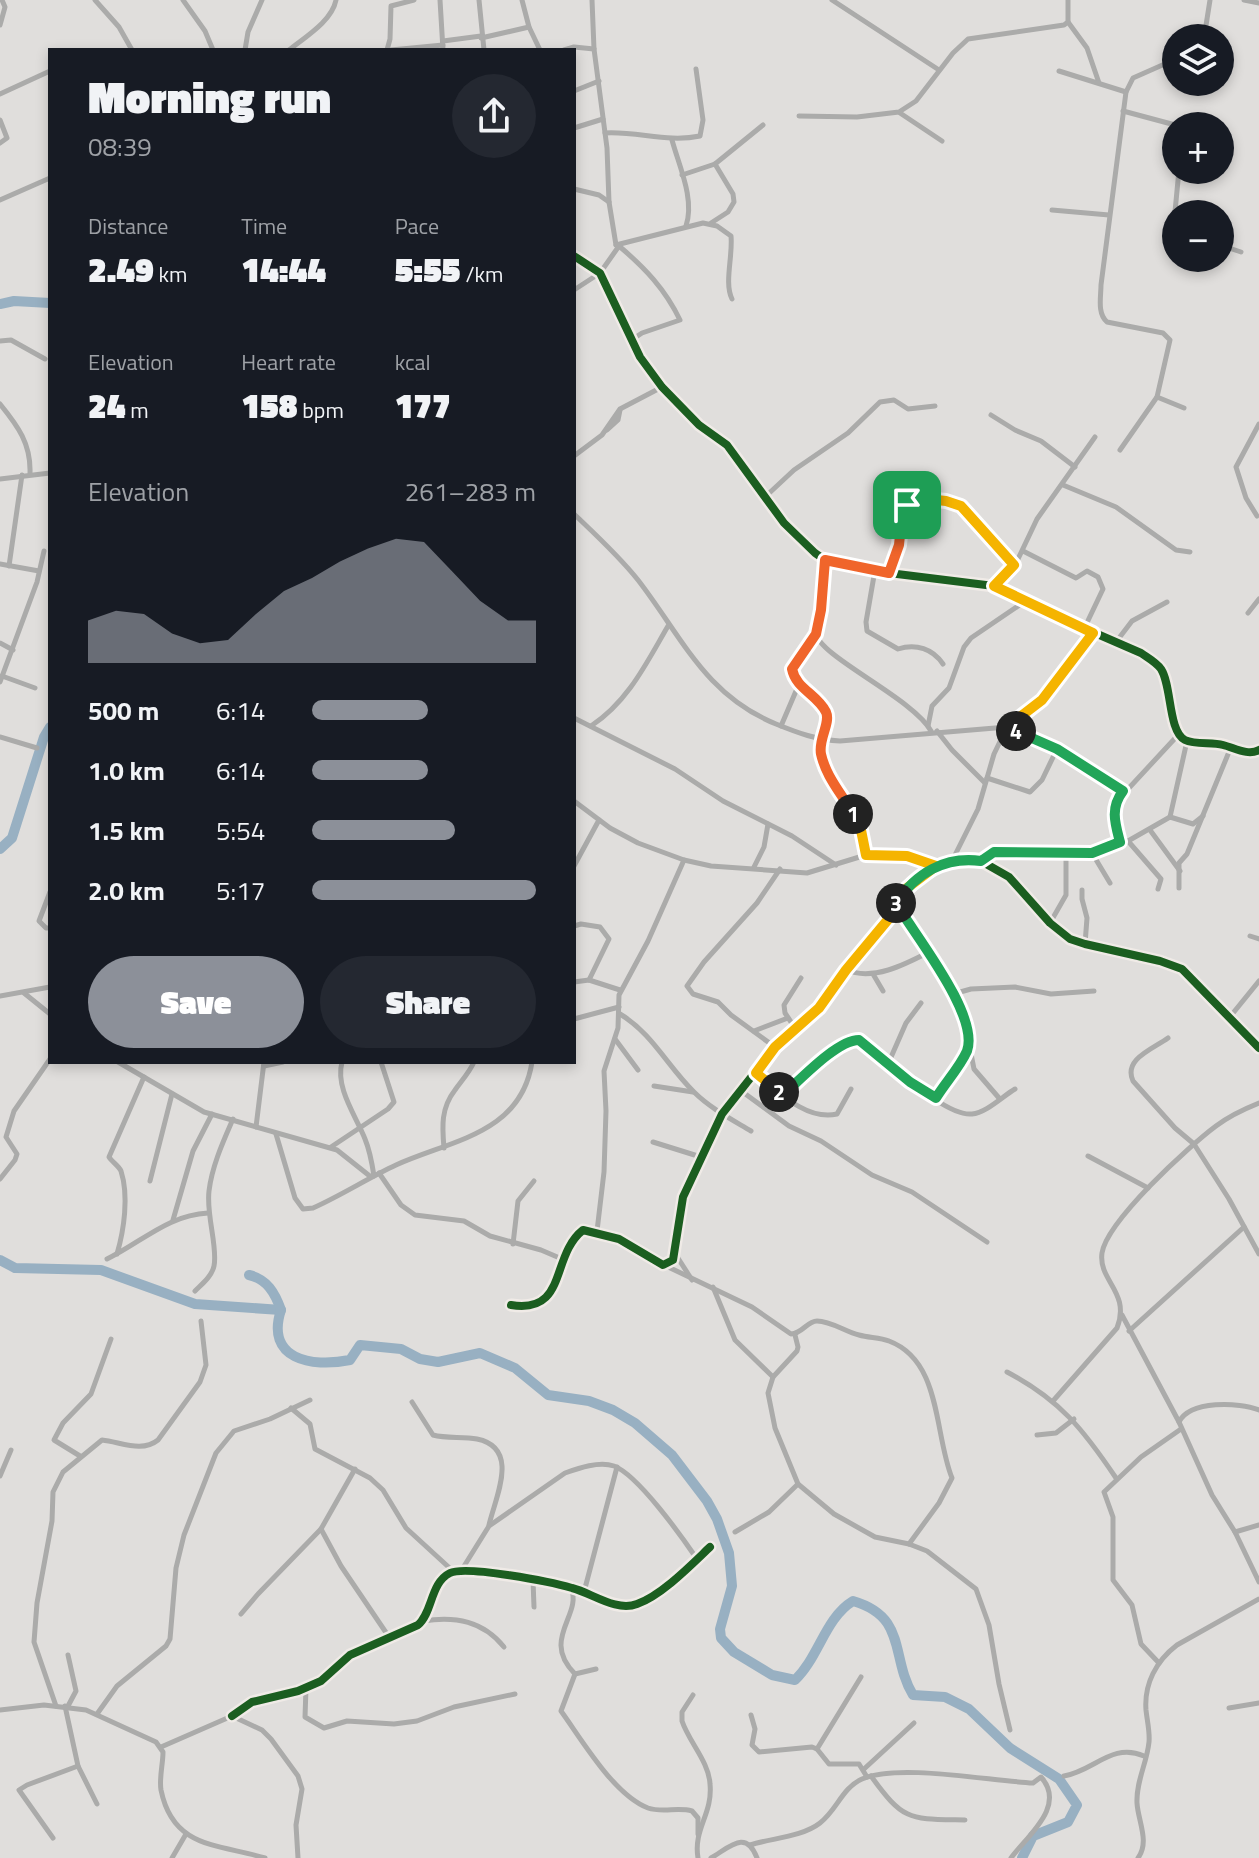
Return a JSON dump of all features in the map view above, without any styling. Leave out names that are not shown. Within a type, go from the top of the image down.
[{"type":"street","points":[[0,25],[4,16],[2,0]]},
{"type":"street","points":[[95,0],[119,27],[131,48]]},
{"type":"street","points":[[183,0],[199,21],[212,48]]},
{"type":"street","points":[[245,48],[248,32],[262,0]]},
{"type":"street","points":[[291,48],[323,22],[336,0]]},
{"type":"street","points":[[389,48],[391,6],[414,0]]},
{"type":"street","points":[[440,0],[443,46]]},
{"type":"street","points":[[479,0],[484,48]]},
{"type":"street","points":[[522,0],[529,27],[539,48]]},
{"type":"street","points":[[592,0],[609,202],[617,246],[658,284],[680,320],[633,339]]},
{"type":"street","points":[[833,0],[939,70]]},
{"type":"street","points":[[1068,0],[1068,22],[1087,48],[1100,84]]},
{"type":"street","points":[[1206,24],[1210,0]]},
{"type":"street","points":[[1244,0],[1259,3]]},
{"type":"street","points":[[799,116],[857,117],[899,112],[916,101],[961,45],[977,36],[1068,22]]},
{"type":"street","points":[[416,48],[443,46],[529,27]]},
{"type":"street","points":[[571,48],[594,49]]},
{"type":"street","points":[[1120,450],[1157,397],[1170,344],[1169,337],[1163,333],[1107,322],[1102,315],[1101,285],[1126,92],[1133,78],[1162,65]]},
{"type":"street","points":[[605,133],[624,132],[672,140],[702,134],[696,69]]},
{"type":"street","points":[[1059,71],[1126,92]]},
{"type":"street","points":[[0,94],[48,72]]},
{"type":"street","points":[[576,90],[599,81]]},
{"type":"street","points":[[1123,111],[1162,121]]},
{"type":"street","points":[[899,112],[942,141]]},
{"type":"street","points":[[576,127],[603,119]]},
{"type":"street","points":[[0,120],[7,134],[0,143]]},
{"type":"street","points":[[682,175],[715,164],[763,125]]},
{"type":"street","points":[[672,140],[688,205],[685,226]]},
{"type":"street","points":[[576,289],[600,273],[617,246],[685,226],[710,223],[728,212],[734,202],[733,194],[715,164]]},
{"type":"street","points":[[0,200],[48,179]]},
{"type":"street","points":[[576,189],[599,195],[609,202]]},
{"type":"street","points":[[1052,210],[1109,215]]},
{"type":"street","points":[[710,223],[731,236],[732,263],[727,290],[732,299]]},
{"type":"street","points":[[1234,250],[1241,252]]},
{"type":"street","points":[[576,257],[600,273],[640,357],[662,387],[699,425],[727,445],[794,534],[825,560],[889,573],[994,586],[1141,653],[1161,670],[1179,734],[1187,741],[1231,747],[1252,754],[1259,750]]},
{"type":"street","points":[[0,341],[11,340],[45,359]]},
{"type":"street","points":[[576,454],[618,420],[620,409],[662,387]]},
{"type":"street","points":[[1157,397],[1184,408]]},
{"type":"street","points":[[765,497],[794,470],[848,433],[880,402],[894,400],[908,409],[935,406]]},
{"type":"street","points":[[0,404],[26,442],[30,473]]},
{"type":"street","points":[[991,415],[1041,441],[1075,467]]},
{"type":"street","points":[[1257,516],[1246,498],[1236,467],[1259,424]]},
{"type":"street","points":[[994,586],[1014,565],[1037,519],[1095,437]]},
{"type":"street","points":[[0,479],[48,473]]},
{"type":"street","points":[[9,566],[22,475]]},
{"type":"street","points":[[1063,485],[1116,507],[1176,550],[1190,552]]},
{"type":"street","points":[[889,573],[899,545],[902,515],[907,505],[916,500],[938,500],[963,507],[1014,565]]},
{"type":"street","points":[[576,516],[638,580],[698,667],[727,695],[758,717],[819,740],[840,741],[932,729],[1007,727],[1057,749],[1123,791]]},
{"type":"street","points":[[35,688],[1,679],[44,551]]},
{"type":"street","points":[[1023,551],[1076,578],[1087,571],[1098,577],[1103,589],[1084,629]]},
{"type":"street","points":[[825,560],[816,634],[794,662],[793,674],[826,712],[827,722],[819,740],[826,767],[856,821],[866,855]]},
{"type":"street","points":[[0,564],[39,571]]},
{"type":"street","points":[[875,570],[867,631],[898,649],[920,646],[943,664]]},
{"type":"street","points":[[1248,613],[1259,599]]},
{"type":"street","points":[[932,729],[932,706],[949,688],[964,647],[971,638],[1025,602]]},
{"type":"street","points":[[1116,642],[1132,621],[1167,602]]},
{"type":"street","points":[[591,726],[613,710],[626,694],[668,626]]},
{"type":"street","points":[[952,861],[978,809],[997,746],[1007,727],[1042,700],[1093,633]]},
{"type":"street","points":[[816,634],[823,647],[914,709],[952,750],[987,781],[1030,792],[1042,780],[1047,764],[1057,749]]},
{"type":"street","points":[[0,643],[13,650]]},
{"type":"street","points":[[781,726],[799,684]]},
{"type":"street","points":[[576,719],[675,769],[723,801],[792,836],[836,865]]},
{"type":"street","points":[[1120,842],[1114,811],[1116,802],[1179,734]]},
{"type":"street","points":[[0,737],[37,748]]},
{"type":"street","points":[[1170,817],[1187,741]]},
{"type":"street","points":[[1179,888],[1179,863],[1187,854],[1231,747]]},
{"type":"street","points":[[576,803],[638,843],[711,866],[807,873],[866,855],[907,856],[936,866]]},
{"type":"street","points":[[981,861],[994,852],[1092,853],[1128,841],[1170,817],[1193,824],[1203,816]]},
{"type":"street","points":[[576,862],[599,820]]},
{"type":"street","points":[[754,867],[764,847],[768,824]]},
{"type":"street","points":[[1150,830],[1181,872]]},
{"type":"street","points":[[1128,841],[1161,879],[1158,889]]},
{"type":"street","points":[[1050,923],[1066,895],[1066,852]]},
{"type":"street","points":[[1092,853],[1110,883]]},
{"type":"street","points":[[663,1265],[671,1261],[675,1254],[683,1197],[722,1114],[775,1047],[797,1031],[819,1008],[891,916],[895,904],[914,880],[936,866],[965,859],[981,861],[1009,877],[1050,923],[1070,939],[1182,969],[1259,1048]]},
{"type":"street","points":[[597,1231],[604,1172],[604,1071],[615,1039],[620,990],[648,941],[684,860]]},
{"type":"street","points":[[775,1047],[718,1002],[693,994],[687,986],[704,962],[757,903],[780,869]]},
{"type":"street","points":[[1082,890],[1087,918],[1085,944]]},
{"type":"street","points":[[48,897],[39,921],[48,928]]},
{"type":"street","points":[[895,904],[929,952],[953,994],[963,1013],[974,1069],[999,1098]]},
{"type":"street","points":[[576,925],[600,927],[609,937],[609,943],[589,980]]},
{"type":"street","points":[[1250,936],[1259,939]]},
{"type":"street","points":[[846,970],[873,974],[929,952]]},
{"type":"street","points":[[873,974],[883,991]]},
{"type":"street","points":[[797,1031],[784,1008],[785,1000],[801,978]]},
{"type":"street","points":[[576,982],[589,980],[620,990]]},
{"type":"street","points":[[1229,1018],[1259,981]]},
{"type":"street","points":[[0,996],[48,987]]},
{"type":"street","points":[[953,994],[971,989],[1015,987],[1051,994],[1094,991]]},
{"type":"street","points":[[24,993],[48,1012]]},
{"type":"street","points":[[888,1064],[905,1025],[921,1003]]},
{"type":"street","points":[[576,1019],[620,1011]]},
{"type":"street","points":[[620,1011],[647,1036],[694,1092],[751,1131]]},
{"type":"street","points":[[753,1031],[788,1018]]},
{"type":"street","points":[[1168,1038],[1141,1056],[1130,1066],[1129,1073],[1166,1118],[1194,1144],[1259,1254]]},
{"type":"street","points":[[615,1039],[638,1070]]},
{"type":"street","points":[[783,1095],[835,1050],[854,1040],[859,1040],[936,1098],[968,1114],[976,1114],[1015,1089]]},
{"type":"street","points":[[936,1098],[968,1049]]},
{"type":"street","points":[[0,1179],[17,1154],[6,1137],[9,1124],[48,1062]]},
{"type":"street","points":[[121,1064],[212,1114],[330,1148],[350,1158],[375,1175],[401,1205],[415,1215],[464,1221],[490,1236],[562,1259]]},
{"type":"street","points":[[256,1127],[264,1064]]},
{"type":"street","points":[[342,1064],[340,1077],[372,1158],[375,1175]]},
{"type":"street","points":[[330,1148],[394,1102],[382,1064]]},
{"type":"street","points":[[444,1148],[443,1113],[452,1093],[473,1064]]},
{"type":"street","points":[[276,1134],[295,1198],[303,1209],[313,1208],[375,1175],[484,1130],[503,1117],[522,1092],[531,1064]]},
{"type":"street","points":[[756,1073],[805,1109],[834,1115],[851,1089]]},
{"type":"street","points":[[117,1254],[125,1212],[120,1169],[109,1157],[144,1077]]},
{"type":"street","points":[[654,1086],[694,1092]]},
{"type":"street","points":[[740,1090],[789,1126],[821,1141],[872,1175],[912,1192],[987,1242]]},
{"type":"street","points":[[150,1181],[172,1094]]},
{"type":"street","points":[[1259,1103],[1227,1119],[1194,1144],[1148,1188],[1102,1250],[1102,1260],[1129,1331],[1259,1582]]},
{"type":"street","points":[[173,1220],[193,1151],[212,1114]]},
{"type":"street","points":[[195,1291],[214,1267],[208,1213],[211,1176],[233,1119]]},
{"type":"street","points":[[653,1142],[701,1157]]},
{"type":"street","points":[[1088,1156],[1148,1188]]},
{"type":"street","points":[[513,1244],[518,1201],[534,1181]]},
{"type":"street","points":[[107,1259],[173,1220],[208,1213]]},
{"type":"street","points":[[1129,1331],[1244,1227]]},
{"type":"street","points":[[511,1305],[529,1307],[549,1295],[562,1259],[580,1231],[597,1231],[752,1307],[795,1335],[797,1351],[773,1377],[769,1387],[769,1403],[782,1447],[798,1484],[819,1504],[863,1532],[909,1544],[939,1559],[976,1589],[989,1625],[1010,1730]]},
{"type":"street","points":[[675,1254],[692,1280]]},
{"type":"street","points":[[713,1287],[735,1340],[773,1377]]},
{"type":"street","points":[[1053,1401],[1109,1339],[1122,1315]]},
{"type":"street","points":[[56,1706],[36,1651],[37,1603],[56,1484],[80,1456],[102,1440],[141,1447],[158,1440],[200,1382],[206,1365],[201,1321]]},
{"type":"street","points":[[795,1335],[809,1324],[819,1321],[862,1336],[886,1339],[905,1350],[921,1370],[934,1403],[952,1478],[939,1503],[909,1544]]},
{"type":"street","points":[[80,1456],[54,1440],[63,1423],[91,1394],[111,1339]]},
{"type":"street","points":[[1007,1372],[1053,1401],[1074,1419],[1116,1478]]},
{"type":"street","points":[[97,1714],[117,1686],[166,1646],[170,1639],[176,1568],[184,1535],[216,1453],[234,1431],[270,1419],[310,1400]]},
{"type":"street","points":[[412,1402],[433,1435],[489,1442],[501,1463],[503,1481],[489,1526],[458,1572]]},
{"type":"street","points":[[1159,1663],[1141,1644],[1132,1605],[1116,1586],[1111,1573],[1113,1517],[1104,1492],[1116,1478],[1180,1426],[1184,1414],[1224,1404],[1242,1404],[1259,1410]]},
{"type":"street","points":[[291,1408],[310,1424],[315,1449],[370,1478],[383,1490],[406,1528],[458,1572]]},
{"type":"street","points":[[1037,1435],[1056,1433],[1074,1419]]},
{"type":"street","points":[[0,1476],[11,1450]]},
{"type":"street","points":[[489,1526],[565,1473],[595,1465],[617,1467],[663,1514],[697,1559]]},
{"type":"street","points":[[584,1592],[617,1467]]},
{"type":"street","points":[[241,1614],[321,1529],[355,1469]]},
{"type":"street","points":[[735,1532],[769,1512],[798,1484]]},
{"type":"street","points":[[1235,1532],[1259,1525]]},
{"type":"street","points":[[321,1529],[341,1566],[389,1637]]},
{"type":"street","points":[[423,1621],[444,1577],[458,1572],[533,1580],[570,1587],[618,1605],[634,1605],[662,1588],[710,1547]]},
{"type":"street","points":[[533,1580],[534,1607]]},
{"type":"street","points":[[570,1587],[574,1603],[562,1629],[561,1641],[565,1658],[575,1674]]},
{"type":"street","points":[[1138,1858],[1144,1844],[1137,1790],[1149,1743],[1147,1689],[1159,1663],[1177,1645],[1259,1599]]},
{"type":"street","points":[[161,1747],[232,1716],[252,1702],[321,1681],[350,1655],[423,1621],[451,1618],[465,1621],[490,1632],[504,1647]]},
{"type":"street","points":[[68,1655],[76,1691],[67,1706],[78,1766],[97,1804]]},
{"type":"street","points":[[575,1674],[596,1669]]},
{"type":"street","points":[[575,1674],[561,1711],[597,1760],[631,1799],[640,1804],[656,1810],[692,1811],[698,1818],[698,1834]]},
{"type":"street","points":[[817,1749],[861,1677]]},
{"type":"street","points":[[307,1687],[305,1717],[324,1728],[347,1721],[394,1724],[417,1721],[454,1707],[515,1694]]},
{"type":"street","points":[[693,1695],[682,1712],[682,1721],[710,1783],[708,1809],[695,1845],[698,1858]]},
{"type":"street","points":[[1229,1708],[1259,1703]]},
{"type":"street","points":[[0,1710],[67,1706],[97,1714],[161,1747]]},
{"type":"street","points":[[751,1715],[755,1729],[752,1745],[759,1752],[817,1749]]},
{"type":"street","points":[[232,1716],[262,1730],[298,1776],[302,1789],[296,1825],[298,1858]]},
{"type":"street","points":[[864,1769],[914,1723]]},
{"type":"street","points":[[161,1747],[160,1787],[173,1819],[186,1834],[197,1841],[265,1858]]},
{"type":"street","points":[[817,1749],[829,1764],[859,1764],[903,1814],[930,1820],[965,1820]]},
{"type":"street","points":[[1064,1776],[1076,1774],[1116,1752],[1144,1756]]},
{"type":"street","points":[[53,1838],[19,1790],[78,1766]]},
{"type":"street","points":[[750,1845],[807,1831],[818,1825],[830,1815],[848,1787],[869,1776],[911,1772],[1033,1783],[1041,1777],[1047,1784],[1049,1802],[1045,1819],[1011,1858]]},
{"type":"street","points":[[172,1858],[186,1834]]},
{"type":"street","points":[[711,1858],[734,1844],[744,1842],[750,1845],[757,1858]]},
{"type":"waterway","points":[[0,304],[14,301],[48,303]]},
{"type":"waterway","points":[[0,849],[12,838],[48,730]]},
{"type":"waterway","points":[[0,1260],[15,1268],[101,1270],[195,1304],[281,1310]]},
{"type":"waterway","points":[[249,1275],[261,1280],[273,1293],[281,1310],[278,1327],[280,1340],[286,1349],[307,1361],[350,1360],[360,1345],[401,1349],[420,1359],[438,1362],[480,1353],[515,1368],[548,1395],[589,1401],[635,1423],[672,1455],[717,1519],[729,1553],[732,1586],[720,1629],[721,1638],[734,1652],[772,1675],[795,1680],[836,1617],[853,1601],[870,1608],[890,1628],[913,1695],[945,1697],[969,1709],[1010,1748],[1059,1779],[1077,1805],[1068,1822],[1033,1836],[1022,1858]]},
{"type":"cycle path","points":[[576,257],[600,273],[640,357],[662,387],[699,425],[727,445],[784,523],[815,553],[825,560],[889,573],[994,586],[1141,653],[1154,662],[1164,677],[1176,728],[1185,740],[1219,744],[1246,752],[1259,750]]},
{"type":"cycle path","points":[[511,1305],[542,1301],[556,1281],[573,1241],[583,1230],[619,1239],[663,1265],[673,1260],[683,1197],[722,1114],[775,1047],[819,1008],[891,916],[907,888],[936,866],[965,859],[981,861],[1009,877],[1050,923],[1070,939],[1182,969],[1259,1048]]},
{"type":"cycle path","points":[[232,1716],[252,1702],[298,1691],[321,1681],[350,1655],[418,1625],[427,1613],[435,1590],[450,1573],[473,1571],[529,1579],[572,1588],[612,1604],[629,1606],[647,1600],[666,1587],[710,1547]]},
{"type":"route","points":[[907,505],[902,515],[896,558],[889,573],[825,560],[816,634],[792,669],[796,681],[826,712],[827,722],[819,740],[821,754],[833,783],[861,830],[866,855],[907,856],[936,866],[907,888],[895,904],[891,916],[819,1008],[797,1031],[775,1047],[756,1073],[783,1095],[835,1050],[857,1039],[910,1082],[936,1098],[968,1049],[965,1024],[963,1013],[942,973],[895,904],[902,894],[907,888],[914,880],[923,874],[936,866],[952,861],[981,861],[990,853],[1006,851],[1092,853],[1120,842],[1114,811],[1123,791],[1057,749],[1007,727],[1042,700],[1093,633],[994,586],[1014,565],[963,507],[938,500],[916,500],[907,505]]}]
